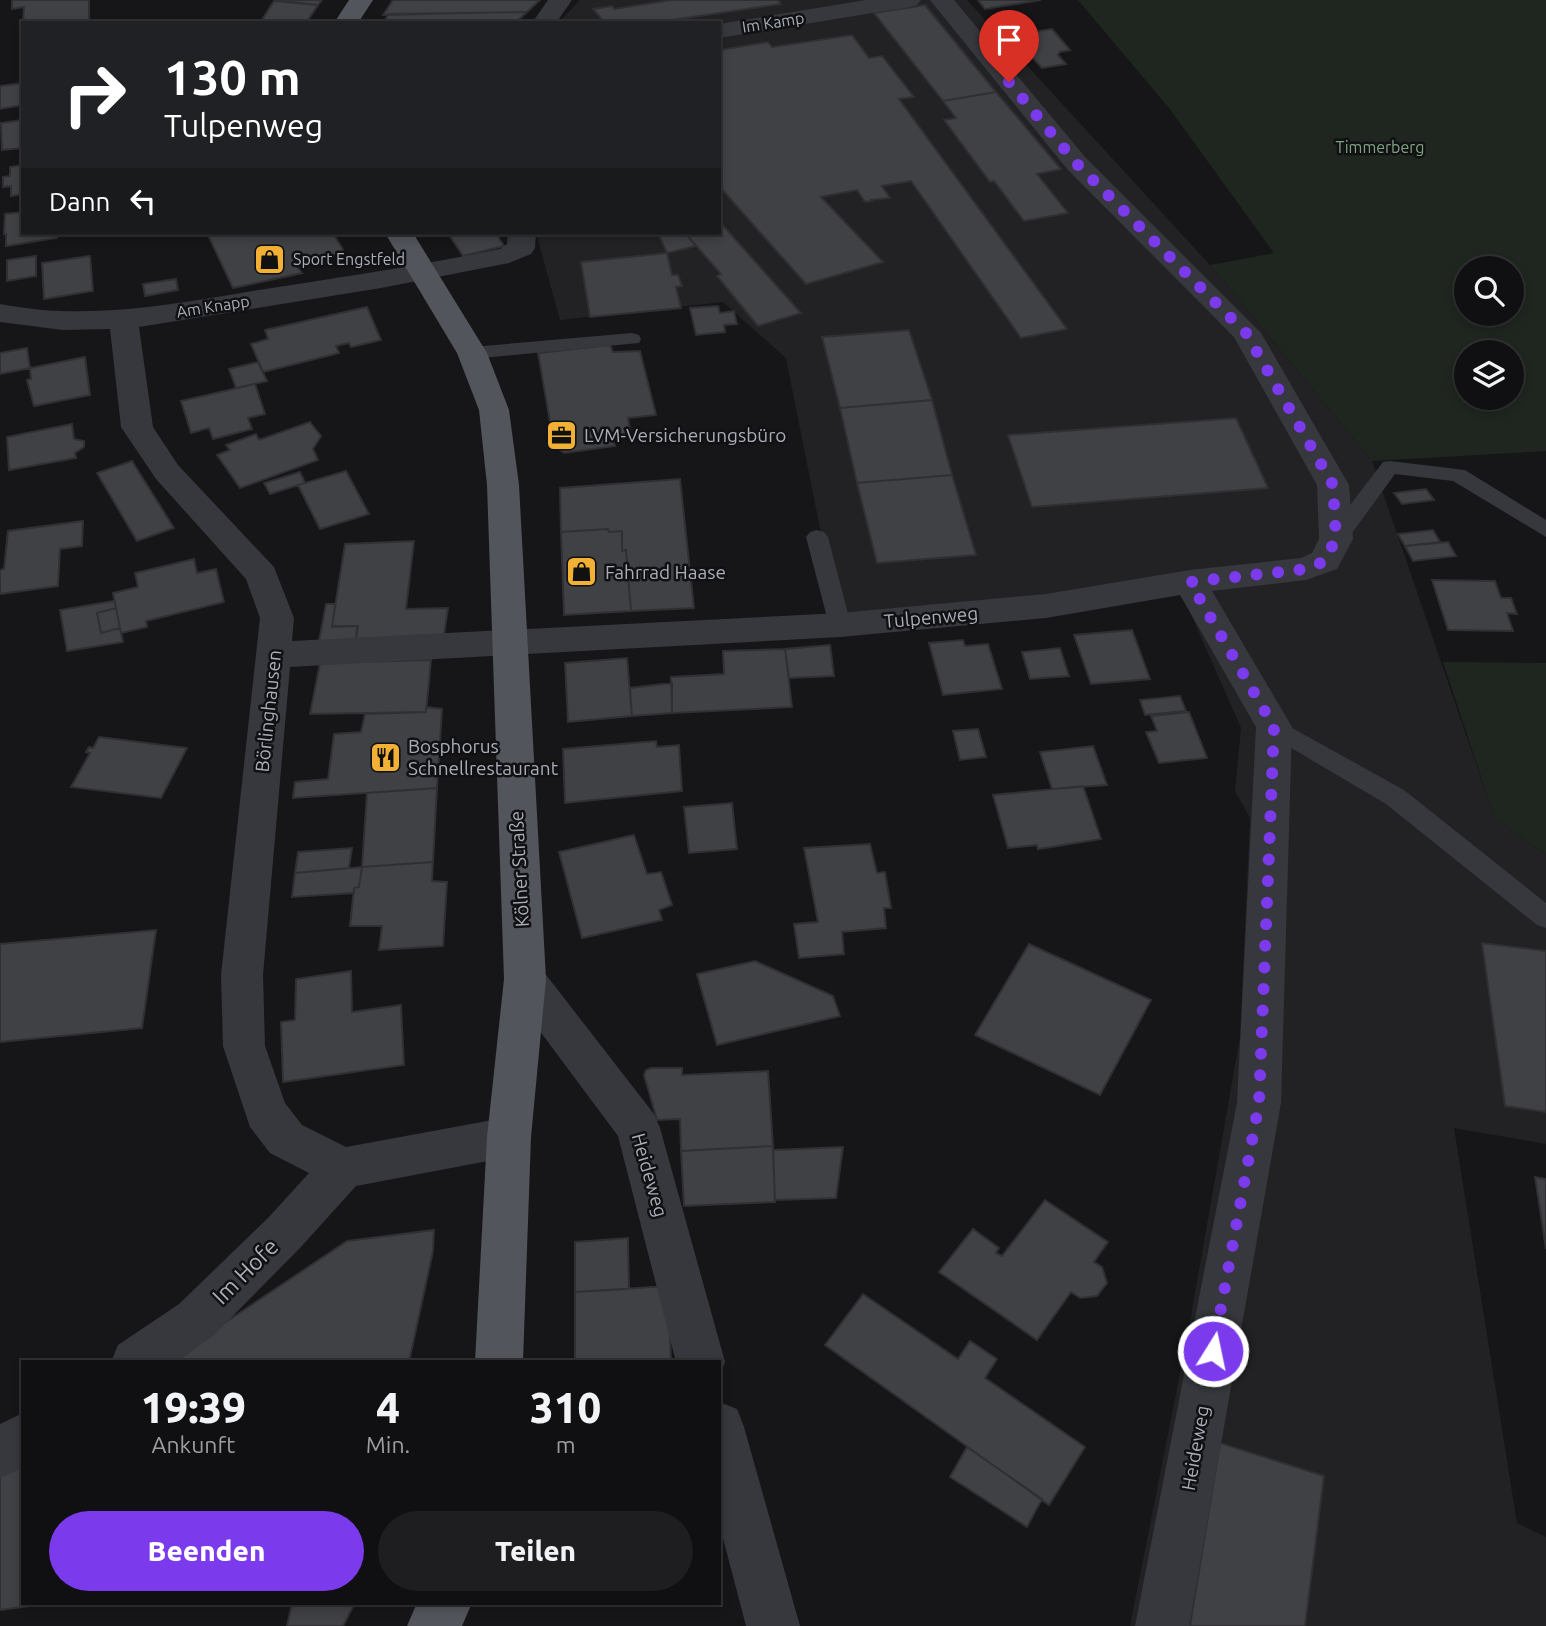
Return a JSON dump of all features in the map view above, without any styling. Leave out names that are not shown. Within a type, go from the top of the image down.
[{"type":"main road","points":[[347,21],[361,0]]},
{"type":"main road","name":"Kölner Straße","points":[[400,235],[472,353],[494,410],[503,485],[525,979],[509,1137],[499,1360]]},
{"type":"main road","points":[[434,1626],[444,1605]]},
{"type":"street","points":[[545,21],[560,0]]},
{"type":"street","name":"Im Kamp","points":[[721,31],[909,0]]},
{"type":"street","points":[[942,0],[1077,164],[1246,333],[1333,485],[1336,538]]},
{"type":"street","name":"Am Knapp","points":[[0,313],[50,321],[123,320],[426,274],[509,255],[521,248],[522,235]]},
{"type":"street","name":"Börlinghausen","points":[[123,320],[137,427],[167,472],[262,575],[277,618],[242,987],[244,1046],[266,1113],[286,1139],[343,1168]]},
{"type":"street","name":"Tulpenweg","points":[[274,655],[840,625],[1046,606],[1190,582],[1306,569],[1325,561],[1336,538]]},
{"type":"street","points":[[1190,582],[1274,727]]},
{"type":"street","name":"Heideweg","points":[[1163,1626],[1259,1103],[1274,727]]},
{"type":"street","name":"Heideweg","points":[[525,979],[638,1128],[700,1360]]},
{"type":"street","points":[[343,1168],[509,1137]]},
{"type":"street","name":"Im Hofe","points":[[138,1360],[196,1320],[284,1233],[343,1168]]},
{"type":"street","points":[[721,1434],[774,1626]]},
{"type":"street","points":[[0,1453],[21,1439]]},
{"type":"lane","points":[[472,353],[632,339]]},
{"type":"lane","points":[[1336,538],[1390,467],[1458,475],[1546,530]]},
{"type":"lane","points":[[817,537],[840,625]]},
{"type":"lane","points":[[1274,727],[1395,797],[1546,918]]},
{"type":"shaded area","points":[[580,0],[967,0],[1210,265],[1372,461],[1495,819],[1546,854],[1546,1144],[1454,1128],[1517,1523],[1546,1537],[1546,1626],[1130,1626],[1188,1333],[1240,1037],[1250,818],[1235,791],[1241,728],[1182,594],[841,633],[786,358],[723,302],[560,320],[537,235],[721,235],[721,21],[560,21]]},
{"type":"green space","name":"Timmerberg","points":[[1078,0],[1546,0],[1546,451],[1372,461],[1210,265],[1274,253],[1169,108]]},
{"type":"green space","points":[[1443,662],[1546,663],[1546,854],[1495,819]]},
{"type":"building","points":[[12,0],[89,0],[89,21],[23,21],[24,7],[12,9]]},
{"type":"building","points":[[275,0],[322,0],[318,5]]},
{"type":"building","points":[[393,0],[540,0],[527,12],[383,15]]},
{"type":"building","points":[[672,0],[778,0],[781,4],[666,21],[603,21],[593,9],[612,6],[614,9]]},
{"type":"building","points":[[978,0],[1041,0],[985,9]]},
{"type":"building","points":[[274,1],[318,5],[307,21],[261,21]]},
{"type":"building","points":[[925,5],[996,92],[943,101],[874,13]]},
{"type":"building","points":[[527,12],[517,21],[385,21],[388,14]]},
{"type":"building","points":[[1052,29],[1070,50],[1058,55],[1066,64],[1042,68],[1026,51],[1022,51],[1013,35]]},
{"type":"building","points":[[852,35],[869,58],[882,56],[914,97],[899,99],[1067,329],[1021,338],[911,181],[882,186],[890,198],[865,202],[857,190],[821,197],[883,262],[806,284],[721,188],[721,50],[768,42],[772,47]]},
{"type":"building","points":[[21,83],[21,105],[0,109],[0,86]]},
{"type":"building","points":[[996,92],[1061,169],[1037,174],[1068,213],[1024,221],[994,181],[990,182],[944,120],[956,118],[943,101]]},
{"type":"building","points":[[21,120],[21,148],[2,150],[1,123]]},
{"type":"building","points":[[21,165],[21,194],[11,196],[11,186],[3,187],[3,177],[10,176],[10,167]]},
{"type":"building","points":[[21,212],[21,235],[57,235],[57,238],[6,246],[5,214]]},
{"type":"building","points":[[721,223],[801,313],[758,326],[717,276],[721,274],[687,235],[721,235]]},
{"type":"building","name":"Sport Engstfeld","points":[[208,235],[334,235],[345,253],[296,265],[302,273],[233,288]]},
{"type":"building","points":[[449,235],[497,235],[504,246],[463,256]]},
{"type":"building","points":[[659,235],[687,235],[696,246],[667,253]]},
{"type":"building","points":[[667,253],[672,275],[678,275],[682,286],[676,287],[681,308],[590,317],[581,262]]},
{"type":"building","points":[[36,256],[36,276],[7,281],[7,260]]},
{"type":"building","points":[[90,256],[93,291],[44,299],[42,263]]},
{"type":"building","points":[[176,279],[178,290],[145,296],[143,284]]},
{"type":"building","points":[[718,306],[720,313],[734,311],[737,324],[724,325],[725,332],[696,335],[690,308]]},
{"type":"building","points":[[367,307],[381,340],[351,347],[349,343],[336,346],[339,353],[263,372],[251,344],[268,339],[265,330]]},
{"type":"building","points":[[909,330],[932,400],[840,408],[822,337]]},
{"type":"building","points":[[610,345],[613,352],[640,351],[656,415],[628,418],[631,436],[613,439],[615,446],[564,453],[554,445],[538,353]]},
{"type":"building","points":[[27,348],[30,368],[0,374],[0,353]]},
{"type":"building","points":[[85,357],[90,395],[34,406],[27,380],[31,379],[30,368]]},
{"type":"building","points":[[258,362],[267,381],[236,388],[229,369]]},
{"type":"building","points":[[255,384],[265,414],[248,418],[252,429],[213,439],[209,428],[191,433],[181,401]]},
{"type":"building","points":[[932,400],[952,475],[857,483],[840,408]]},
{"type":"building","points":[[1236,418],[1268,488],[1032,507],[1008,435]]},
{"type":"building","points":[[310,422],[321,436],[313,449],[318,460],[240,488],[217,455],[230,450],[226,445],[256,434],[259,440]]},
{"type":"building","points":[[72,424],[74,439],[84,441],[84,447],[75,453],[76,458],[9,470],[7,437]]},
{"type":"building","points":[[132,461],[174,528],[137,541],[97,473]]},
{"type":"building","points":[[346,471],[369,514],[320,529],[298,485]]},
{"type":"building","points":[[300,472],[305,483],[270,494],[264,483]]},
{"type":"building","points":[[952,475],[976,555],[877,563],[857,483]]},
{"type":"building","points":[[680,479],[694,608],[631,611],[626,550],[622,551],[622,531],[609,532],[608,529],[561,532],[560,488]]},
{"type":"building","points":[[1426,489],[1434,500],[1402,504],[1394,493]]},
{"type":"building","points":[[83,521],[82,546],[60,549],[58,586],[0,594],[0,570],[4,569],[8,531]]},
{"type":"building","points":[[608,529],[609,532],[622,531],[622,551],[626,550],[631,611],[564,615],[561,532]]},
{"type":"building","points":[[1433,530],[1440,542],[1405,546],[1398,534]]},
{"type":"building","points":[[414,541],[406,609],[448,608],[444,635],[356,639],[358,626],[332,626],[345,544]]},
{"type":"building","points":[[1448,542],[1456,556],[1413,561],[1405,546]]},
{"type":"building","points":[[194,559],[197,573],[216,569],[224,602],[146,621],[147,627],[121,633],[113,593],[138,587],[135,573]]},
{"type":"building","points":[[1432,580],[1495,581],[1501,598],[1511,598],[1517,614],[1507,613],[1513,631],[1448,630]]},
{"type":"building","points":[[114,601],[116,608],[97,613],[101,633],[120,628],[123,642],[67,651],[60,610]]},
{"type":"building","points":[[326,604],[335,604],[332,627],[357,626],[356,640],[319,641]]},
{"type":"building","points":[[116,608],[120,628],[101,633],[97,613]]},
{"type":"building","points":[[1132,630],[1150,679],[1091,684],[1074,635]]},
{"type":"building","points":[[963,640],[965,646],[988,644],[1002,689],[943,695],[929,643]]},
{"type":"building","points":[[830,645],[834,676],[789,678],[785,649]]},
{"type":"building","points":[[1060,648],[1069,676],[1030,679],[1022,652]]},
{"type":"building","points":[[785,649],[792,707],[672,713],[671,677],[724,674],[723,651]]},
{"type":"building","points":[[627,658],[632,716],[568,722],[565,663]]},
{"type":"building","points":[[431,660],[426,712],[310,714],[320,663]]},
{"type":"building","points":[[672,683],[672,713],[632,716],[630,688]]},
{"type":"building","points":[[1180,696],[1186,711],[1145,715],[1140,700]]},
{"type":"building","name":"Bosphorus Schnellrestaurant","points":[[426,707],[442,709],[437,788],[293,798],[295,782],[328,779],[334,734],[361,732],[365,714],[426,712]]},
{"type":"building","points":[[1189,712],[1207,758],[1159,763],[1146,732],[1157,731],[1151,716]]},
{"type":"building","points":[[978,729],[986,757],[960,760],[953,731]]},
{"type":"building","points":[[99,737],[187,748],[161,798],[71,787],[90,753],[86,752],[89,747],[93,748]]},
{"type":"building","points":[[656,741],[657,747],[679,745],[682,791],[565,803],[563,749]]},
{"type":"building","points":[[1093,746],[1107,785],[1052,789],[1040,752]]},
{"type":"building","points":[[1083,786],[1101,839],[1038,849],[1037,845],[1008,848],[993,795]]},
{"type":"building","points":[[437,788],[433,862],[362,867],[367,793]]},
{"type":"building","points":[[732,803],[737,849],[689,853],[684,807]]},
{"type":"building","points":[[634,835],[647,874],[661,872],[672,905],[659,910],[662,920],[582,938],[559,852]]},
{"type":"building","points":[[870,844],[877,873],[885,872],[891,908],[884,908],[886,928],[842,932],[844,954],[799,958],[794,924],[818,922],[804,848]]},
{"type":"building","points":[[352,848],[349,868],[295,873],[298,852]]},
{"type":"building","points":[[433,862],[432,881],[447,882],[443,946],[379,950],[382,926],[350,926],[354,888],[359,887],[362,867]]},
{"type":"building","points":[[362,867],[359,887],[354,888],[354,893],[292,897],[295,873]]},
{"type":"building","points":[[156,930],[142,1028],[0,1042],[0,944]]},
{"type":"building","points":[[1482,943],[1546,951],[1546,1112],[1505,1106]]},
{"type":"building","points":[[1029,944],[1151,1000],[1100,1095],[975,1035]]},
{"type":"building","points":[[755,961],[833,996],[840,1016],[717,1045],[697,974]]},
{"type":"building","points":[[351,971],[352,1012],[401,1005],[404,1065],[283,1082],[281,1022],[295,1020],[296,979]]},
{"type":"building","points":[[682,1068],[682,1075],[768,1071],[773,1146],[681,1151],[680,1119],[657,1120],[644,1075],[646,1070]]},
{"type":"building","points":[[773,1146],[775,1202],[684,1206],[681,1151]]},
{"type":"building","points":[[843,1147],[836,1198],[775,1200],[773,1150]]},
{"type":"building","points":[[1535,1177],[1546,1179],[1546,1249]]},
{"type":"building","points":[[1045,1200],[1108,1242],[1094,1262],[1102,1267],[1107,1283],[1097,1296],[1080,1298],[1071,1292],[1037,1340],[939,1272],[973,1229],[999,1248],[996,1253],[1002,1256]]},
{"type":"building","points":[[434,1230],[433,1251],[409,1360],[169,1360],[347,1241]]},
{"type":"building","points":[[628,1238],[629,1289],[575,1292],[575,1242]]},
{"type":"building","points":[[668,1286],[671,1360],[575,1360],[575,1292]]},
{"type":"building","points":[[863,1294],[958,1359],[970,1341],[997,1359],[985,1378],[1085,1447],[1049,1505],[825,1345]]},
{"type":"building","points":[[1220,1443],[1324,1476],[1305,1626],[1190,1626]]},
{"type":"building","points":[[967,1447],[1042,1499],[1027,1527],[950,1477]]},
{"type":"building","points":[[21,1458],[21,1605],[37,1605],[0,1610],[0,1472]]},
{"type":"building","points":[[292,1605],[354,1605],[343,1626],[287,1626]]},
{"type":"place","name":"Sport Engstfeld","points":[[270,259]]},
{"type":"place","name":"LVM-Versicherungsbüro","points":[[561,435]]},
{"type":"place","name":"Fahrrad Haase","points":[[582,572]]},
{"type":"place","name":"Bosphorus Schnellrestaurant","points":[[385,757]]},
{"type":"route","points":[[1009,82],[1077,164],[1246,333],[1333,485],[1336,538],[1325,561],[1306,569],[1190,582],[1274,727],[1259,1103],[1213,1351]]}]
